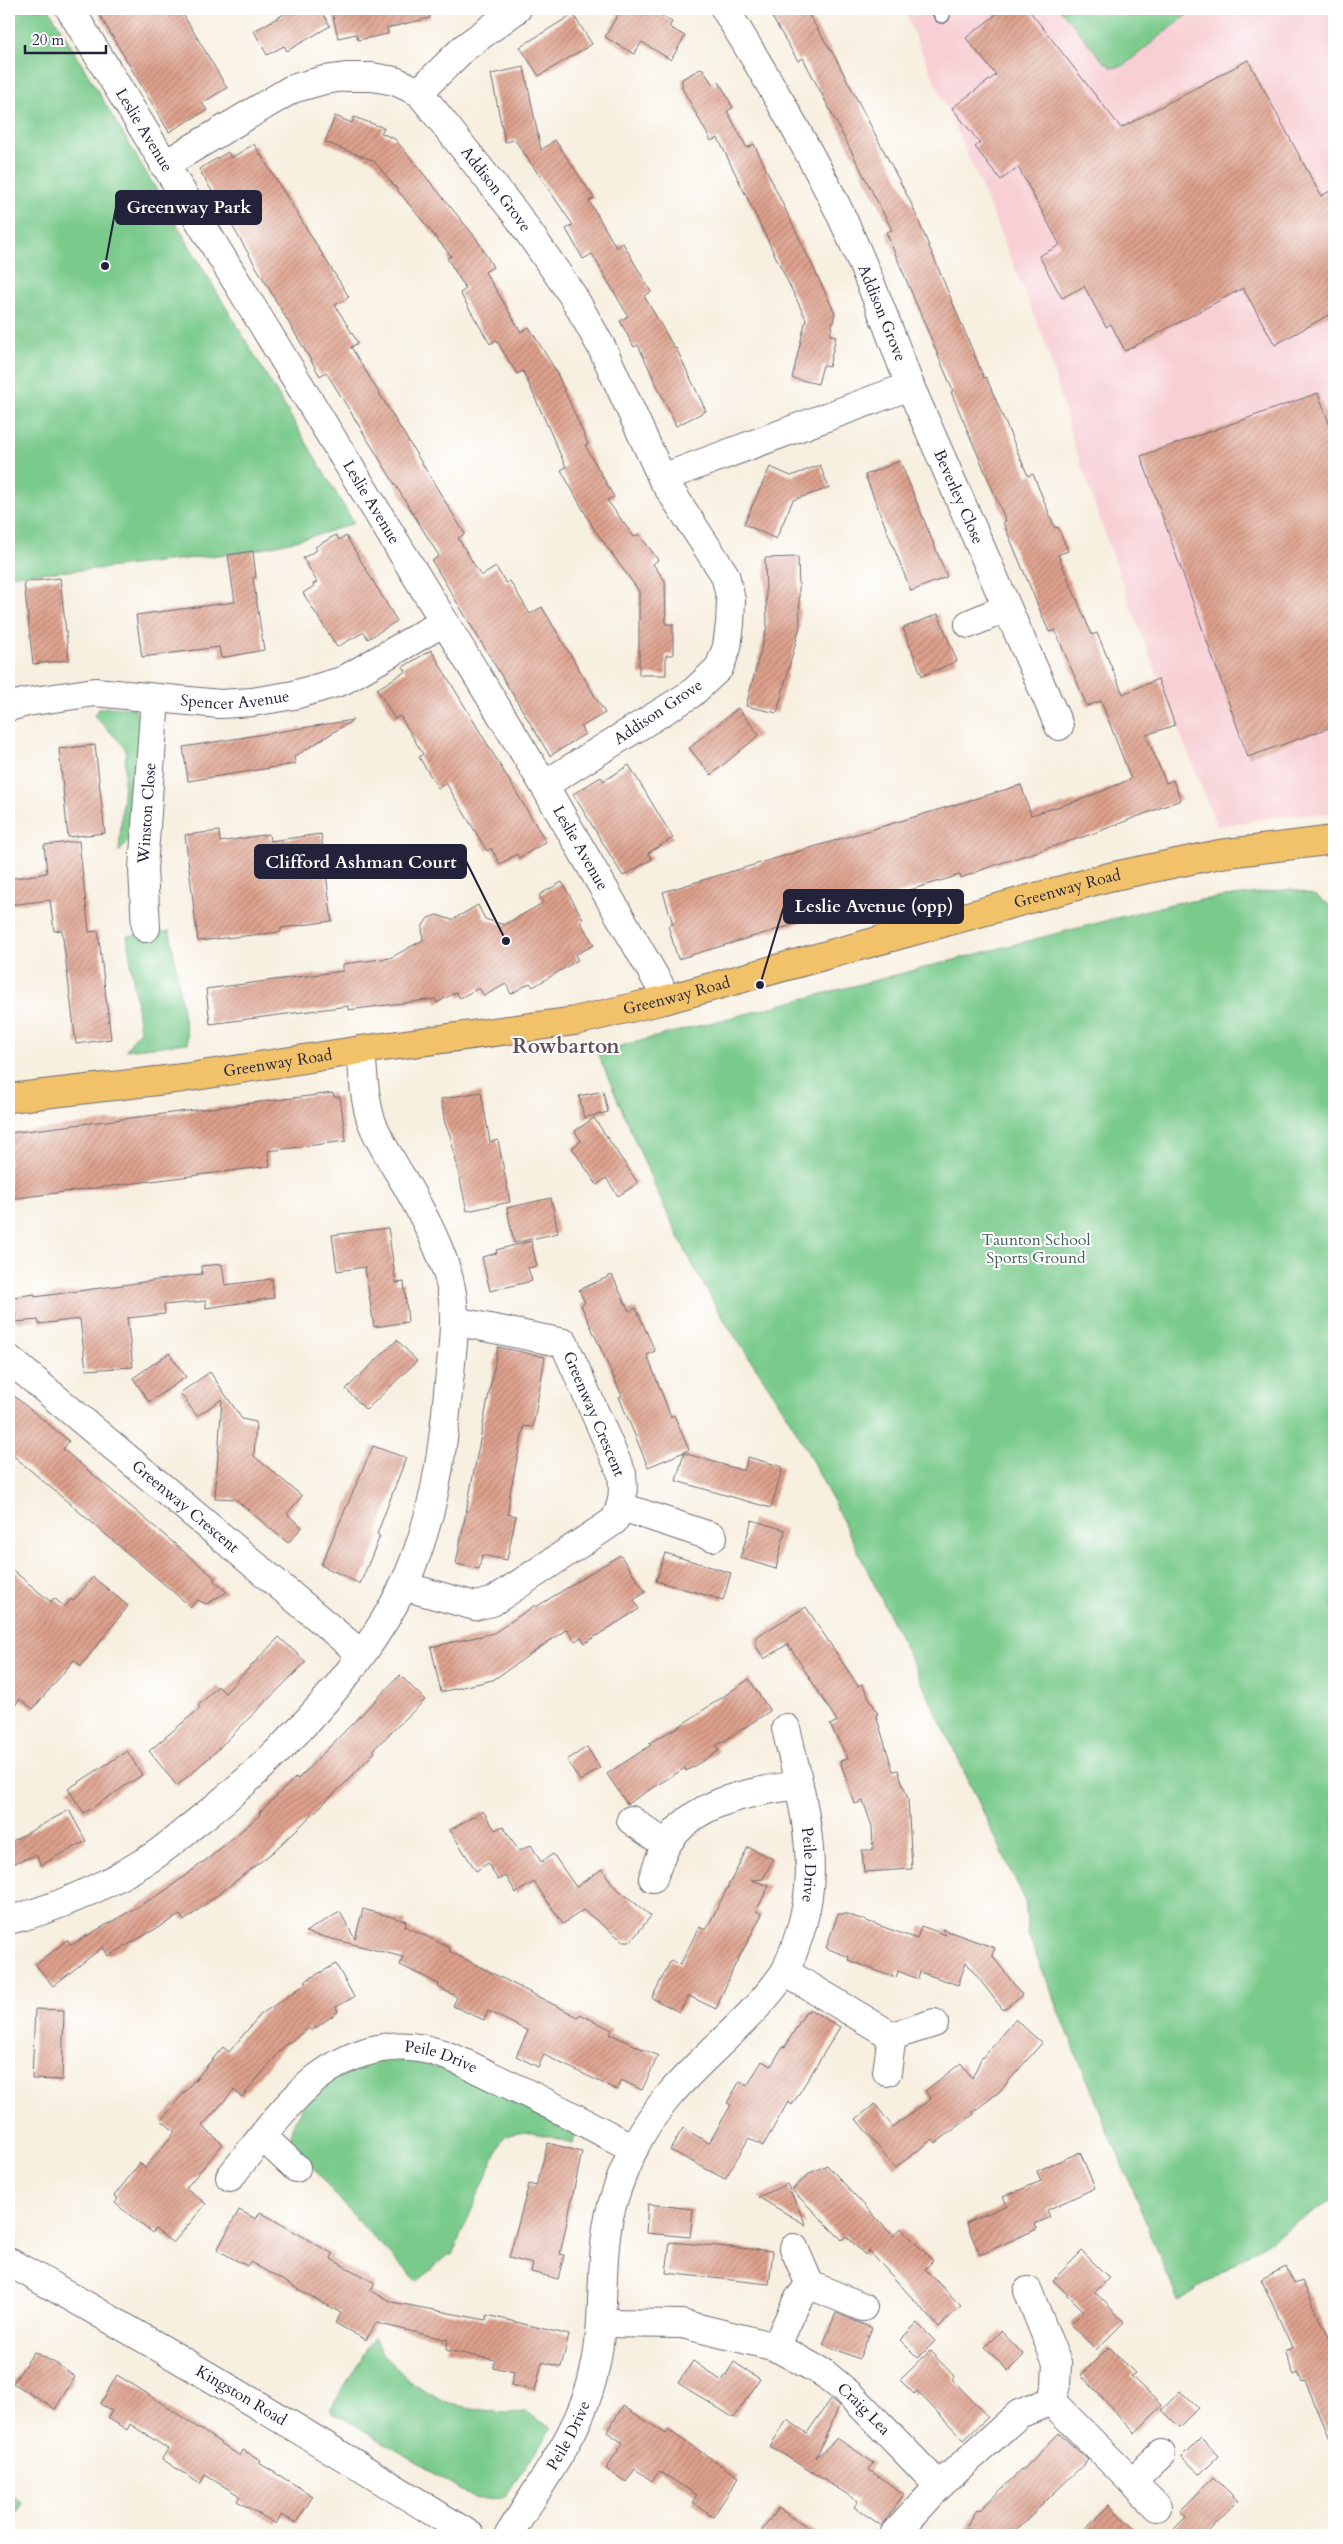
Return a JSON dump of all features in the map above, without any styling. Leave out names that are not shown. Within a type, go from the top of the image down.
[{"type":"main road","name":"Greenway Road","points":[[9,1098],[183,1078],[361,1050],[574,1021],[664,1000],[1109,877],[1220,854],[1334,840]]},
{"type":"street","name":"Leslie Avenue","points":[[70,9],[544,785],[656,978],[664,1000]]},
{"type":"street","points":[[419,92],[464,48],[517,9]]},
{"type":"street","name":"Addison Grove","points":[[726,9],[805,145],[838,209],[886,322],[910,386]]},
{"type":"street","name":"Addison Grove","points":[[164,164],[292,89],[324,80],[372,77],[395,81],[419,92],[516,214],[572,296],[602,348],[662,478],[725,576],[731,600],[727,647],[719,668],[691,694],[544,785]]},
{"type":"street","points":[[662,478],[910,386]]},
{"type":"street","name":"Beverley Close","points":[[910,386],[1059,726]]},
{"type":"street","points":[[969,624],[1006,608]]},
{"type":"street","name":"Spencer Avenue","points":[[9,707],[27,702],[95,692],[220,704],[252,702],[316,689],[342,681],[444,622]]},
{"type":"street","name":"Winston Close","points":[[146,928],[143,868],[155,698]]},
{"type":"street","points":[[9,1920],[43,1911],[87,1892],[150,1858],[224,1802],[324,1700],[361,1654],[384,1621],[403,1586],[436,1494],[444,1440],[454,1321],[451,1288],[436,1247],[413,1197],[387,1153],[371,1118],[361,1050]]},
{"type":"street","name":"Greenway Crescent","points":[[454,1321],[564,1344],[622,1474],[624,1491],[622,1507]]},
{"type":"street","name":"Greenway Crescent","points":[[9,1359],[361,1654]]},
{"type":"street","points":[[403,1586],[475,1606],[492,1602],[614,1522],[622,1507],[713,1537]]},
{"type":"street","name":"Peile Drive","points":[[509,2535],[554,2462],[586,2402],[595,2368],[602,2323],[607,2228],[620,2182],[634,2149],[647,2123],[671,2092],[767,1999],[785,1972],[798,1942],[809,1886],[808,1853],[798,1784],[786,1728]]},
{"type":"street","points":[[653,1878],[666,1845],[685,1824],[704,1809],[760,1790],[798,1784]]},
{"type":"street","points":[[631,1820],[666,1845]]},
{"type":"street","points":[[785,1972],[892,2036],[934,2023]]},
{"type":"street","points":[[887,2072],[892,2036]]},
{"type":"street","name":"Peile Drive","points":[[230,2177],[304,2090],[318,2077],[339,2063],[374,2049],[410,2046],[437,2052],[479,2070],[566,2111],[634,2149]]},
{"type":"street","points":[[263,2137],[296,2168]]},
{"type":"street","points":[[794,2248],[810,2285],[864,2307]]},
{"type":"street","name":"Kingston Road","points":[[9,2262],[168,2351],[285,2420],[470,2535]]},
{"type":"street","points":[[776,2347],[797,2301],[810,2285]]},
{"type":"street","points":[[894,2535],[939,2486],[1020,2414],[1051,2401],[1056,2385],[1057,2363],[1028,2291]]},
{"type":"street","name":"Craig Lea","points":[[602,2323],[682,2324],[776,2347],[824,2374],[855,2399],[939,2486]]},
{"type":"street","points":[[1051,2401],[1157,2507]]},
{"type":"street","points":[[1132,2482],[1161,2454]]},
{"type":"shaded area","points":[[903,9],[1334,9],[1334,813],[1280,816],[1217,827],[1131,608],[1074,445],[1045,342],[979,181]]},
{"type":"green space","points":[[9,9],[49,9],[354,523],[321,534],[253,551],[98,569],[9,575]]},
{"type":"green space","points":[[1060,9],[1194,9],[1123,66],[1113,68],[1103,61]]},
{"type":"green space","points":[[108,707],[134,708],[143,727],[134,835],[119,852],[126,751],[123,745],[94,716],[99,709]]},
{"type":"green space","name":"Taunton School Sports Ground","points":[[1292,889],[1316,896],[1331,906],[1334,904],[1334,2198],[1178,2301],[1028,1935],[1025,1900],[890,1617],[806,1449],[783,1408],[731,1331],[691,1262],[649,1173],[597,1052],[1175,903]]},
{"type":"green space","points":[[170,931],[188,1043],[126,1050],[140,1030],[127,936]]},
{"type":"green space","points":[[374,2060],[418,2061],[447,2071],[523,2103],[576,2130],[573,2143],[527,2132],[509,2134],[503,2138],[452,2255],[447,2255],[417,2282],[355,2218],[291,2141],[291,2131],[295,2120],[301,2109],[319,2089],[348,2068]]},
{"type":"green space","points":[[374,2337],[386,2358],[414,2385],[449,2404],[503,2413],[525,2412],[552,2428],[504,2498],[477,2499],[330,2410]]},
{"type":"green space","points":[[9,2494],[23,2503],[9,2527]]},
{"type":"building","points":[[96,9],[180,9],[227,88],[202,103],[207,110],[169,132]]},
{"type":"building","points":[[293,9],[320,9],[330,26],[287,51],[284,46],[267,55],[254,31]]},
{"type":"building","points":[[347,9],[429,9],[430,18],[387,28],[388,34],[358,40],[356,34],[338,38],[332,12]]},
{"type":"building","points":[[621,9],[650,9],[672,22],[669,27],[685,36],[671,60],[642,42],[634,54],[605,37]]},
{"type":"building","points":[[767,9],[805,9],[835,57],[911,203],[984,378],[986,377],[1028,476],[1033,474],[1055,528],[1058,527],[1068,551],[1058,555],[1092,635],[1097,633],[1123,694],[1158,679],[1175,725],[1146,735],[1166,783],[1173,780],[1181,800],[1092,834],[992,866],[961,878],[960,875],[678,959],[668,926],[673,924],[663,892],[1021,785],[1031,815],[1083,799],[1131,779],[1101,701],[1087,706],[1055,630],[1049,632],[1003,522],[1006,521],[886,232],[892,230],[803,58],[798,61]]},
{"type":"building","points":[[1003,9],[1028,9],[1121,128],[1248,60],[1321,196],[1334,189],[1334,312],[1275,345],[1243,288],[1125,351],[1111,324],[1106,327],[1084,286],[1062,298],[1039,256],[1060,245],[1018,167],[1001,180],[975,147],[980,143],[952,108],[996,75],[966,38]]},
{"type":"building","points":[[573,14],[592,44],[539,76],[520,47]]},
{"type":"building","points":[[524,67],[541,150],[555,140],[594,198],[589,201],[616,247],[623,243],[651,292],[644,296],[676,348],[706,411],[676,426],[638,345],[634,347],[620,321],[628,316],[592,254],[583,259],[566,229],[573,225],[515,140],[505,142],[491,74]]},
{"type":"building","points":[[702,68],[713,85],[719,82],[726,94],[733,108],[727,111],[747,148],[754,144],[835,313],[830,335],[836,336],[829,367],[823,365],[818,384],[792,378],[806,319],[718,138],[711,141],[682,88],[682,79]]},
{"type":"building","points":[[335,116],[352,123],[354,117],[384,128],[381,133],[395,139],[476,238],[493,267],[485,272],[521,332],[529,327],[556,371],[588,444],[585,445],[614,497],[607,500],[634,537],[639,534],[658,560],[653,564],[665,581],[666,624],[673,624],[673,655],[666,655],[666,675],[639,675],[639,591],[594,529],[561,470],[566,467],[523,371],[517,374],[496,340],[490,344],[460,293],[466,289],[447,258],[451,256],[374,161],[325,142]]},
{"type":"building","points":[[254,144],[349,297],[335,305],[358,343],[351,347],[465,534],[458,538],[481,576],[496,567],[506,583],[510,581],[530,614],[542,607],[605,713],[581,727],[585,734],[550,756],[432,561],[439,556],[326,372],[320,376],[199,169],[228,152],[231,158]]},
{"type":"building","points":[[1318,393],[1334,437],[1334,726],[1248,757],[1141,456]]},
{"type":"building","points":[[900,461],[947,577],[911,591],[865,475]]},
{"type":"building","points":[[820,465],[829,488],[793,500],[776,539],[744,524],[770,467],[791,476]]},
{"type":"building","points":[[336,535],[339,540],[346,536],[397,621],[368,639],[364,632],[337,647],[303,593],[317,582],[303,558],[317,550],[315,547]]},
{"type":"building","points":[[253,551],[256,577],[253,578],[264,650],[221,658],[219,647],[142,657],[136,615],[235,602],[228,555]]},
{"type":"building","points":[[798,557],[800,626],[777,713],[746,706],[767,626],[765,558]]},
{"type":"building","points":[[60,578],[69,660],[33,664],[24,582]]},
{"type":"building","points":[[938,614],[957,661],[922,676],[903,628]]},
{"type":"building","points":[[431,650],[546,842],[519,858],[517,854],[500,864],[491,848],[487,851],[446,783],[438,788],[419,757],[423,754],[400,716],[395,719],[377,689],[406,671],[403,667]]},
{"type":"building","points":[[738,708],[759,735],[711,775],[689,748]]},
{"type":"building","points":[[353,720],[294,757],[295,764],[188,781],[183,747]]},
{"type":"building","points":[[95,745],[105,833],[68,837],[59,749]]},
{"type":"building","points":[[629,765],[673,838],[648,853],[652,859],[623,876],[573,794],[601,777],[604,781]]},
{"type":"building","points":[[219,831],[220,842],[269,834],[270,841],[321,834],[332,921],[281,928],[281,932],[198,941],[185,835]]},
{"type":"building","points":[[79,841],[89,932],[98,931],[111,1039],[76,1044],[62,930],[54,931],[50,900],[9,905],[9,879],[47,873],[44,845]]},
{"type":"building","points":[[562,882],[583,919],[580,921],[594,945],[575,955],[578,960],[533,987],[530,983],[511,994],[506,984],[484,996],[479,988],[460,998],[456,992],[437,1003],[435,999],[348,1010],[348,1006],[210,1024],[206,989],[343,971],[343,964],[390,958],[423,940],[422,927],[428,918],[437,915],[452,920],[478,905],[485,919],[504,925],[543,903],[539,895]]},
{"type":"building","points":[[603,1091],[608,1112],[584,1118],[579,1096]]},
{"type":"building","points":[[481,1092],[490,1142],[498,1140],[510,1202],[467,1211],[450,1135],[445,1124],[441,1099]]},
{"type":"building","points":[[333,1093],[334,1097],[340,1097],[346,1141],[268,1151],[270,1166],[9,1199],[9,1133]]},
{"type":"building","points":[[594,1118],[638,1183],[618,1196],[606,1178],[597,1185],[572,1148],[581,1141],[575,1131]]},
{"type":"building","points":[[551,1198],[558,1233],[514,1243],[507,1208]]},
{"type":"building","points":[[388,1228],[396,1283],[404,1282],[408,1322],[374,1327],[365,1267],[337,1271],[332,1235]]},
{"type":"building","points":[[531,1241],[537,1266],[528,1268],[532,1281],[490,1291],[482,1257],[497,1253],[496,1250]]},
{"type":"building","points":[[222,1264],[225,1285],[272,1279],[274,1298],[206,1308],[206,1301],[164,1305],[165,1314],[127,1318],[133,1367],[86,1370],[80,1319],[39,1324],[38,1320],[16,1322],[13,1297],[35,1294],[35,1297],[202,1274],[201,1266]]},
{"type":"building","points":[[612,1275],[629,1311],[636,1308],[655,1351],[647,1355],[671,1417],[674,1415],[689,1450],[648,1467],[619,1397],[622,1396],[581,1305],[585,1303],[579,1290]]},
{"type":"building","points":[[397,1340],[417,1361],[366,1410],[346,1389]]},
{"type":"building","points":[[498,1347],[545,1357],[533,1427],[524,1426],[510,1493],[508,1514],[516,1516],[507,1560],[482,1555],[479,1569],[456,1564]]},
{"type":"building","points":[[169,1353],[186,1377],[149,1402],[133,1378]]},
{"type":"building","points":[[210,1372],[242,1419],[256,1422],[254,1456],[302,1496],[287,1514],[302,1527],[288,1543],[235,1499],[215,1498],[222,1399],[197,1416],[180,1393]]},
{"type":"building","points":[[9,1392],[69,1441],[63,1449],[215,1578],[214,1581],[227,1592],[206,1604],[197,1600],[191,1607],[9,1452]]},
{"type":"building","points":[[373,1446],[406,1458],[377,1534],[380,1536],[360,1584],[321,1565]]},
{"type":"building","points":[[684,1453],[744,1471],[748,1457],[783,1467],[771,1508],[676,1481]]},
{"type":"building","points":[[752,1520],[785,1530],[776,1569],[740,1558]]},
{"type":"building","points":[[665,1553],[731,1573],[723,1600],[656,1581]]},
{"type":"building","points":[[620,1555],[646,1592],[634,1600],[639,1609],[585,1643],[581,1637],[575,1641],[567,1629],[493,1680],[441,1692],[431,1647],[494,1633],[535,1605],[536,1607]]},
{"type":"building","points":[[9,1567],[51,1602],[54,1598],[65,1607],[71,1599],[73,1601],[93,1577],[128,1606],[81,1666],[74,1660],[33,1709],[20,1699],[9,1713]]},
{"type":"building","points":[[806,1607],[858,1686],[862,1684],[878,1714],[876,1715],[893,1771],[898,1770],[908,1799],[912,1869],[864,1872],[862,1850],[873,1850],[872,1826],[863,1801],[855,1804],[840,1761],[848,1758],[830,1725],[837,1721],[788,1644],[764,1659],[756,1646],[756,1637]]},
{"type":"building","points":[[279,1637],[306,1662],[214,1753],[177,1786],[149,1751],[200,1708],[198,1706],[218,1686],[225,1693]]},
{"type":"building","points":[[400,1675],[425,1700],[373,1750],[375,1752],[344,1784],[273,1852],[184,1921],[180,1915],[108,1956],[103,1947],[53,1986],[36,1965],[67,1940],[71,1945],[165,1891],[210,1857],[260,1815],[259,1813],[296,1777],[298,1779]]},
{"type":"building","points":[[749,1679],[770,1711],[716,1746],[719,1751],[686,1771],[685,1768],[627,1804],[607,1774],[651,1745],[649,1743],[680,1726]]},
{"type":"building","points":[[587,1747],[600,1768],[580,1781],[567,1760]]},
{"type":"building","points":[[127,1751],[142,1775],[84,1813],[68,1789]]},
{"type":"building","points":[[69,1810],[86,1841],[41,1865],[36,1855],[9,1865],[9,1843]]},
{"type":"building","points":[[483,1811],[495,1830],[503,1826],[519,1851],[531,1845],[541,1862],[553,1854],[576,1887],[602,1869],[614,1886],[651,1916],[631,1941],[623,1941],[583,1910],[563,1924],[534,1882],[516,1893],[506,1876],[498,1880],[488,1863],[476,1871],[450,1830]]},
{"type":"building","points":[[748,1847],[773,1859],[763,1879],[751,1880],[769,1886],[756,1911],[762,1914],[734,1967],[716,2009],[689,1996],[679,2012],[652,1998],[671,1960],[680,1965],[699,1927],[706,1930]]},
{"type":"building","points":[[363,1909],[406,1921],[405,1926],[450,1948],[449,1951],[578,2017],[580,2014],[612,2030],[610,2034],[658,2056],[642,2090],[621,2080],[617,2090],[544,2055],[538,2067],[516,2056],[528,2031],[488,2011],[484,2020],[453,2006],[457,1997],[438,1987],[439,1984],[400,1965],[403,1957],[305,1932],[340,1912],[355,1939]]},
{"type":"building","points":[[838,1914],[847,1914],[917,1939],[921,1926],[946,1935],[942,1929],[995,1948],[992,1955],[1022,1995],[1003,2010],[966,1962],[958,1985],[920,1972],[918,1979],[898,1971],[896,1978],[848,1960],[849,1957],[826,1948]]},
{"type":"building","points":[[336,1964],[354,1997],[336,2007],[338,2012],[311,2031],[309,2028],[284,2046],[242,2097],[234,2090],[202,2126],[223,2144],[186,2188],[206,2204],[173,2243],[155,2229],[152,2233],[115,2203],[118,2199],[114,2196],[140,2163],[145,2168],[175,2132],[161,2120],[223,2047],[229,2052],[260,2015],[307,1983],[305,1981]]},
{"type":"building","points":[[35,2009],[64,2010],[62,2080],[32,2079]]},
{"type":"building","points":[[809,2009],[840,2027],[792,2105],[788,2102],[763,2146],[749,2138],[725,2179],[670,2150],[683,2128],[709,2143],[731,2105],[727,2103],[740,2081],[747,2086],[762,2061],[771,2066]]},
{"type":"building","points":[[1015,2019],[1042,2043],[999,2092],[973,2112],[974,2114],[936,2143],[933,2139],[895,2168],[856,2119],[875,2104],[893,2127],[931,2099],[925,2091],[961,2063],[972,2078],[981,2059]]},
{"type":"building","points":[[548,2143],[582,2152],[560,2254],[564,2255],[558,2279],[531,2272],[533,2264],[509,2258],[529,2184],[536,2186]]},
{"type":"building","points":[[1080,2152],[1095,2188],[1047,2210],[1050,2217],[1035,2224],[1037,2229],[980,2255],[966,2223],[1007,2205],[1003,2197],[1041,2181],[1037,2171]]},
{"type":"building","points":[[827,2165],[893,2236],[901,2228],[933,2261],[925,2269],[961,2306],[939,2327],[869,2251],[865,2255],[846,2236],[842,2240],[792,2190],[810,2173]]},
{"type":"building","points":[[787,2184],[806,2225],[758,2197]]},
{"type":"building","points":[[648,2204],[693,2209],[690,2237],[646,2233]]},
{"type":"building","points":[[239,2210],[256,2219],[260,2212],[333,2254],[331,2259],[375,2283],[371,2291],[392,2302],[486,2320],[487,2315],[569,2335],[561,2367],[542,2362],[535,2391],[511,2385],[514,2372],[493,2367],[495,2360],[446,2350],[448,2340],[376,2323],[366,2340],[335,2323],[341,2313],[250,2262],[247,2266],[217,2250]]},
{"type":"building","points":[[670,2242],[773,2251],[769,2284],[666,2273]]},
{"type":"building","points":[[1082,2251],[1109,2278],[1095,2292],[1124,2322],[1096,2350],[1071,2324],[1084,2311],[1053,2280]]},
{"type":"building","points":[[1286,2267],[1294,2284],[1302,2281],[1334,2347],[1334,2448],[1305,2381],[1302,2382],[1298,2373],[1294,2375],[1284,2351],[1292,2348],[1291,2345],[1261,2279]]},
{"type":"building","points":[[836,2313],[872,2328],[859,2359],[823,2344]]},
{"type":"building","points":[[917,2323],[935,2341],[918,2358],[900,2340]]},
{"type":"building","points":[[1001,2331],[1024,2355],[1008,2371],[985,2347]]},
{"type":"building","points":[[1109,2347],[1135,2373],[1131,2376],[1162,2406],[1135,2433],[1081,2375]]},
{"type":"building","points":[[930,2351],[954,2376],[952,2379],[988,2417],[964,2440],[917,2391],[914,2394],[900,2380]]},
{"type":"building","points":[[34,2352],[57,2364],[75,2377],[55,2409],[13,2383]]},
{"type":"building","points":[[693,2361],[722,2381],[734,2362],[760,2379],[734,2418],[678,2383]]},
{"type":"building","points":[[117,2375],[240,2456],[243,2450],[261,2460],[259,2463],[313,2496],[296,2523],[281,2515],[276,2524],[237,2501],[240,2496],[205,2475],[200,2484],[162,2459],[168,2449],[130,2424],[127,2430],[108,2418],[112,2411],[100,2404]]},
{"type":"building","points":[[1180,2391],[1198,2408],[1179,2427],[1162,2410]]},
{"type":"building","points":[[830,2400],[839,2406],[816,2458],[837,2438],[874,2463],[869,2470],[904,2494],[882,2526],[854,2507],[858,2501],[770,2446],[787,2420],[807,2433]]},
{"type":"building","points":[[623,2406],[666,2434],[668,2430],[739,2477],[713,2517],[692,2503],[697,2495],[659,2471],[652,2481],[635,2469],[626,2482],[606,2469],[623,2443],[607,2432]]},
{"type":"building","points":[[1059,2433],[1088,2460],[1011,2535],[961,2535],[977,2510],[979,2511],[1022,2471]]},
{"type":"building","points":[[1201,2438],[1218,2456],[1200,2474],[1182,2457]]},
{"type":"building","points":[[1214,2477],[1238,2501],[1205,2535],[1168,2535],[1186,2517],[1180,2511]]},
{"type":"building","points":[[1109,2505],[1141,2535],[1080,2535]]},
{"type":"building","points":[[778,2508],[820,2535],[759,2535]]},
{"type":"place","name":"Greenway Park","points":[[105,266]]},
{"type":"place","name":"Clifford Ashman Court","points":[[506,941]]},
{"type":"place","name":"Leslie Avenue (opp)","points":[[760,985]]},
{"type":"district","name":"Rowbarton","points":[[566,1046]]}]
